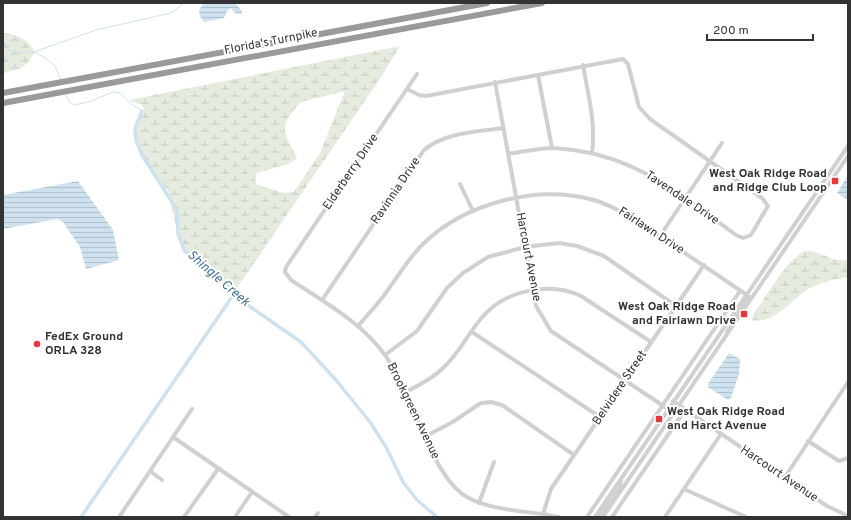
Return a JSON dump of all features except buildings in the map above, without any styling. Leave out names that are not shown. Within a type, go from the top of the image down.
[{"type":"highway","name":"Florida's Turnpike","points":[[3,93],[487,3]]},
{"type":"highway","name":"Florida's Turnpike","points":[[3,103],[542,3]]},
{"type":"street","points":[[408,89],[419,95],[426,96],[623,58],[628,64],[639,107],[666,131],[710,161]]},
{"type":"street","points":[[583,65],[593,119],[594,140],[592,153]]},
{"type":"street","name":"Elderberry Drive","points":[[284,269],[417,74]]},
{"type":"street","points":[[538,75],[552,148]]},
{"type":"street","name":"Harcourt Avenue","points":[[495,82],[536,306],[552,331],[674,413]]},
{"type":"street","name":"Ravinnia Drive","points":[[322,300],[424,150],[434,142],[447,137],[503,128]]},
{"type":"street","points":[[660,236],[722,143]]},
{"type":"street","points":[[595,517],[848,146]]},
{"type":"street","name":"Tavendale Drive","points":[[508,154],[552,148],[592,153],[625,163],[654,177],[736,235],[743,238],[751,235],[767,211],[768,206],[762,198],[710,161]]},
{"type":"street","points":[[603,517],[848,156]]},
{"type":"street","points":[[460,184],[473,211]]},
{"type":"street","points":[[816,194],[820,197]]},
{"type":"street","name":"Fairlawn Drive","points":[[358,326],[382,298],[407,261],[440,229],[473,211],[517,198],[545,195],[578,197],[593,200],[630,216],[740,291],[747,294]]},
{"type":"street","points":[[385,355],[417,331],[448,288],[463,273],[479,262],[493,255],[525,247],[559,243],[592,250],[604,256],[676,306]]},
{"type":"street","name":"Belvidere Street","points":[[543,514],[551,489],[704,266]]},
{"type":"street","name":"Brookgreen Avenue","points":[[284,269],[284,272],[291,280],[358,326],[385,355],[406,392],[446,478],[466,497],[479,503],[559,517]]},
{"type":"street","points":[[406,392],[442,369],[457,353],[485,314],[497,304],[506,298],[534,290],[555,288],[569,290],[581,296],[651,342]]},
{"type":"street","points":[[587,517],[740,291]]},
{"type":"street","points":[[727,334],[730,325],[749,297],[747,294]]},
{"type":"street","points":[[472,332],[600,417]]},
{"type":"street","points":[[785,477],[848,382]]},
{"type":"street","name":"Harcourt Avenue","points":[[673,401],[828,506],[848,516]]},
{"type":"street","points":[[426,436],[451,423],[470,409],[491,402],[502,405],[574,455]]},
{"type":"street","points":[[119,517],[192,409]]},
{"type":"street","points":[[612,517],[685,410]]},
{"type":"street","points":[[665,517],[721,434]]},
{"type":"street","points":[[173,437],[289,517]]},
{"type":"street","points":[[808,441],[839,461],[848,458]]},
{"type":"street","points":[[479,503],[494,462]]},
{"type":"street","points":[[184,517],[218,469]]},
{"type":"street","points":[[150,471],[162,480]]},
{"type":"street","points":[[599,517],[620,488],[621,479]]},
{"type":"street","points":[[684,489],[746,517]]},
{"type":"street","points":[[235,517],[252,492]]},
{"type":"green space","points":[[3,33],[12,34],[25,40],[34,51],[29,61],[22,67],[3,73]]},
{"type":"green space","points":[[400,46],[379,80],[235,291],[195,261],[184,249],[178,235],[168,191],[152,171],[140,149],[135,125],[144,113],[144,110],[140,104],[129,100]],"holes":[[[345,91],[320,153],[294,192],[285,193],[257,185],[255,178],[257,173],[288,164],[297,159],[286,136],[285,125],[289,116],[301,102]]]},
{"type":"green space","points":[[804,251],[816,252],[830,258],[848,260],[848,277],[830,280],[816,285],[805,291],[777,314],[761,320],[752,320],[754,313],[783,271],[797,256]]},
{"type":"water","points":[[204,3],[235,3],[242,11],[242,14],[235,13],[231,8],[227,11],[224,18],[204,22],[200,16],[199,10]]},
{"type":"water","points":[[848,175],[848,200],[837,193]]},
{"type":"water","points":[[78,181],[113,230],[119,260],[86,269],[80,247],[63,222],[57,219],[3,229],[3,195]]},
{"type":"water","points":[[729,353],[740,359],[739,374],[731,398],[728,400],[708,387],[708,384]]},
{"type":"waterway","points":[[34,52],[96,30],[171,13],[184,3]]},
{"type":"waterway","name":"Shingle Creek","points":[[3,47],[14,53],[34,52],[44,57],[55,66],[61,80]]},
{"type":"waterway","name":"Shingle Creek","points":[[66,94],[69,102],[74,105],[88,102],[113,92],[120,93],[131,104],[142,111]]},
{"type":"waterway","name":"Shingle Creek","points":[[142,111],[135,128],[136,140],[142,155],[177,210],[178,233],[184,250],[200,266],[236,291],[249,306],[301,342],[336,380],[370,422],[386,447],[403,482],[417,500],[437,517]]},
{"type":"waterway","points":[[81,517],[236,291]]},
{"type":"place","name":"West Oak Ridge Road and Ridge Club Loop","points":[[835,181]]},
{"type":"place","name":"West Oak Ridge Road and Fairlawn Drive","points":[[744,314]]},
{"type":"place","name":"FedEx Ground ORLA 328","points":[[37,344]]},
{"type":"place","name":"West Oak Ridge Road and Harct Avenue","points":[[659,419]]}]
